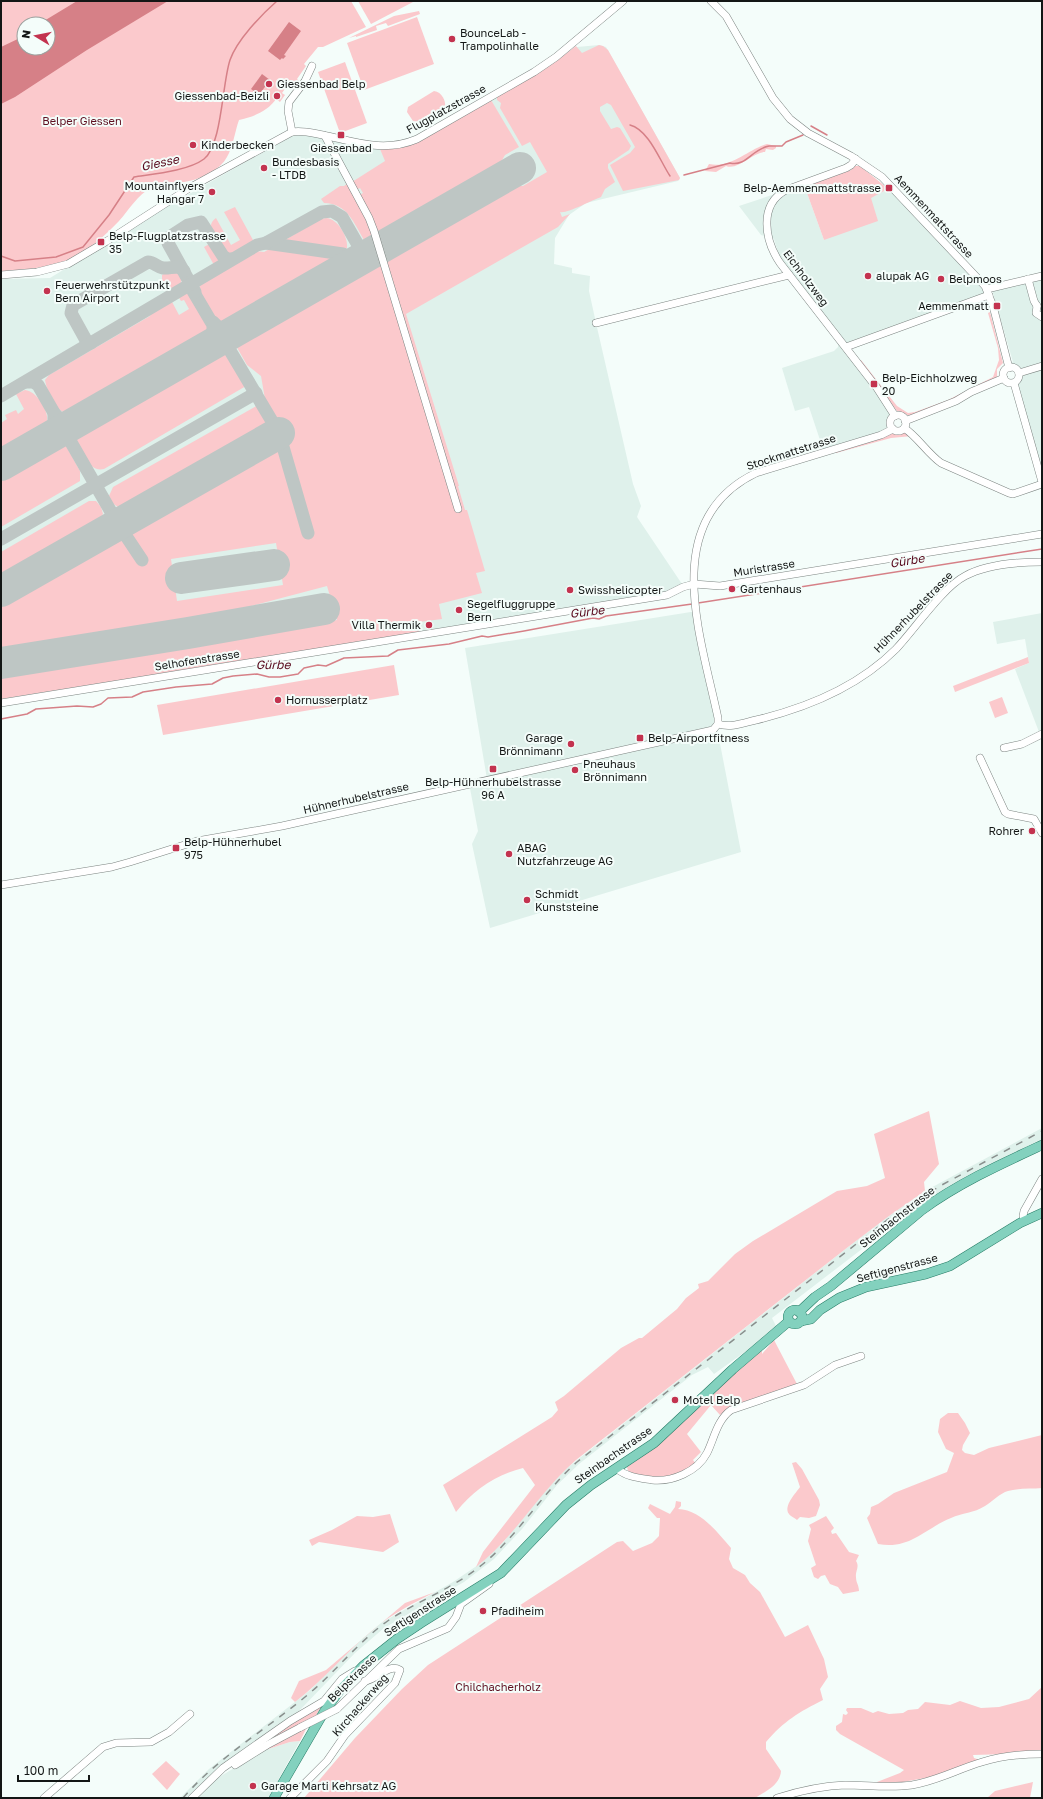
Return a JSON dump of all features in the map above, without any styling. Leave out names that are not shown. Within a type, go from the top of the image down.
[{"type":"main road","name":"Steinbachstrasse","points":[[492,1581],[512,1563],[566,1505],[591,1485],[617,1469],[654,1442],[733,1368],[788,1322],[794,1325],[798,1324],[800,1316],[815,1297],[831,1286],[922,1210],[938,1199],[1004,1162],[1042,1145]]},
{"type":"main road","name":"Seftigenstrasse","points":[[800,1316],[811,1319],[820,1310],[839,1298],[866,1287],[926,1274],[950,1266],[1025,1221],[1042,1213]]},
{"type":"main road","name":"Seftigenstrasse","points":[[274,1798],[324,1712],[340,1690],[363,1666],[397,1639],[421,1623],[492,1581]]},
{"type":"street","name":"Flugplatzstrasse","points":[[292,132],[304,132],[388,147],[417,140],[556,57],[623,1]]},
{"type":"street","points":[[711,1],[726,16],[773,98],[784,113],[797,126],[856,159]]},
{"type":"street","points":[[1,274],[37,272],[68,264],[191,187],[292,132],[288,111],[289,102],[305,81],[312,66]]},
{"type":"street","points":[[325,136],[369,218],[374,231],[458,509]]},
{"type":"street","points":[[324,153],[331,148]]},
{"type":"street","name":"Eichholzweg","points":[[856,159],[846,168],[780,193],[771,204],[767,217],[769,236],[777,258],[877,388],[895,416]]},
{"type":"street","name":"Aemmenmattstrasse","points":[[856,159],[882,177],[980,280],[988,292],[1009,368]]},
{"type":"street","points":[[596,322],[789,275]]},
{"type":"street","points":[[846,347],[988,292],[1042,276]]},
{"type":"street","points":[[1028,279],[1034,301],[1040,305],[1036,313],[1042,317]]},
{"type":"street","points":[[1019,373],[1042,366]]},
{"type":"street","points":[[1004,378],[1004,373],[1009,368],[1016,369],[1019,373]]},
{"type":"street","points":[[1014,383],[1018,379],[1019,373]]},
{"type":"street","points":[[1004,378],[1008,382],[1014,383]]},
{"type":"street","points":[[1004,378],[904,424],[898,430],[893,429],[890,423],[895,416],[902,416],[904,424],[909,431],[931,456],[941,463],[1013,494],[1042,483],[1014,383]]},
{"type":"street","name":"Stockmattstrasse","points":[[716,726],[718,718],[700,633],[694,584],[695,554],[703,526],[714,507],[731,488],[744,479],[762,470],[893,429]]},
{"type":"street","name":"Muristrasse","points":[[491,623],[667,594],[694,584],[720,586],[1042,534]]},
{"type":"street","name":"Hühnerhubelstrasse","points":[[1,885],[130,862],[197,841],[282,826],[702,731],[709,731],[716,726],[728,727],[802,707],[845,686],[865,673],[894,650],[943,595],[964,576],[992,567],[1016,563],[1042,562]]},
{"type":"street","name":"Selhofenstrasse","points":[[1,703],[491,623]]},
{"type":"street","points":[[1004,748],[1022,744],[1042,734]]},
{"type":"street","points":[[980,758],[1005,812],[1008,814],[1034,819],[1042,833]]},
{"type":"street","points":[[1025,1221],[1023,1216],[1024,1211],[1042,1179]]},
{"type":"street","points":[[617,1469],[629,1476],[656,1480],[666,1480],[682,1475],[704,1458],[723,1417],[731,1410],[804,1385],[835,1365],[861,1356]]},
{"type":"street","name":"Belpstrasse","points":[[213,1777],[273,1742],[337,1709],[399,1649],[448,1628],[456,1618],[461,1604],[481,1591],[492,1581]]},
{"type":"street","name":"Belpstrasse","points":[[192,1798],[213,1777],[290,1721],[324,1700],[342,1679],[363,1666]]},
{"type":"street","name":"Kirchackerweg","points":[[290,1798],[327,1761],[345,1736],[396,1683],[400,1670],[397,1668],[389,1669],[371,1680],[365,1681]]},
{"type":"street","points":[[44,1798],[103,1747],[116,1743],[151,1742],[169,1732],[190,1714]]},
{"type":"street","points":[[776,1798],[802,1790],[828,1786],[890,1787],[913,1784],[932,1780],[984,1761],[1014,1756],[1042,1754]]},
{"type":"shaded area","points":[[77,1],[168,1],[87,50],[15,97],[1,104],[1,47],[16,40],[16,56],[56,56],[56,16],[52,16]]},
{"type":"shaded area","points":[[289,22],[301,31],[284,55],[286,56],[280,60],[268,51]]},
{"type":"shaded area","points":[[599,45],[606,47],[680,178],[678,181],[586,203],[569,215],[555,238],[554,264],[572,268],[572,273],[590,276],[589,291],[596,323],[633,484],[641,506],[637,517],[686,590],[1,700],[1,279],[50,278],[166,207],[292,136],[305,135],[380,149],[404,147],[416,143],[577,47]]},
{"type":"shaded area","points":[[262,74],[270,80],[259,95],[251,89]]},
{"type":"shaded area","points":[[806,186],[807,193],[824,240],[871,202],[871,196],[884,191],[886,187],[937,239],[984,290],[987,296],[847,345],[779,256],[774,239],[761,235],[739,206],[778,193]]},
{"type":"shaded area","points":[[1042,277],[1042,468],[1018,389],[1025,369],[1016,367],[1011,362],[1013,362],[992,290]]},
{"type":"shaded area","points":[[838,341],[890,410],[891,415],[888,426],[884,431],[823,449],[809,407],[795,411],[782,368],[834,351],[838,347]]},
{"type":"shaded area","points":[[697,611],[717,728],[741,852],[490,928],[472,844],[478,831],[469,783],[487,779],[465,648]]},
{"type":"shaded area","points":[[1042,613],[1042,731],[1039,732],[1015,669],[1029,663],[1025,639],[997,644],[993,622]]},
{"type":"shaded area","points":[[1042,1128],[1042,1140],[962,1182],[892,1226],[772,1318],[776,1326],[749,1349],[714,1374],[708,1367],[692,1375],[579,1464],[557,1485],[522,1529],[494,1559],[464,1582],[384,1628],[355,1653],[298,1712],[213,1773],[186,1798],[180,1798],[209,1769],[309,1691],[361,1640],[381,1623],[453,1582],[481,1563],[504,1541],[545,1491],[567,1468],[848,1247],[925,1191]]},
{"type":"shaded area","points":[[300,1741],[268,1798],[198,1798],[216,1779],[262,1751],[290,1742]]},
{"type":"green space","name":"Belper Giessen","points":[[1,1],[351,1],[366,27],[323,47],[318,47],[304,64],[306,66],[297,79],[299,81],[293,90],[287,86],[282,93],[285,95],[280,102],[276,99],[269,107],[260,113],[239,120],[229,153],[224,162],[216,170],[194,180],[160,185],[151,188],[142,194],[119,221],[92,246],[66,261],[21,270],[1,271]]},
{"type":"green space","points":[[358,1],[412,1],[413,2],[371,24]]},
{"type":"green space","points":[[419,11],[420,14],[388,26],[386,23],[376,26],[377,30],[349,38],[394,16]]},
{"type":"green space","points":[[417,17],[434,64],[364,90],[347,43]]},
{"type":"green space","points":[[599,45],[608,50],[680,178],[679,180],[623,191],[610,165],[630,153],[635,147],[611,105],[607,103],[600,107],[600,111],[611,129],[617,127],[620,128],[631,146],[629,150],[608,164],[608,168],[615,182],[605,189],[601,197],[574,209],[560,212],[562,217],[570,214],[558,227],[406,314],[485,571],[476,573],[482,593],[439,604],[442,619],[419,622],[420,633],[1,699],[1,676],[337,620],[327,586],[183,624],[1,654],[1,601],[277,443],[305,533],[312,532],[283,429],[265,399],[261,376],[247,365],[235,344],[509,186],[523,186],[547,172],[530,142],[522,146],[500,108],[501,103],[497,100],[497,96],[555,62],[576,46],[582,53]],"holes":[[[276,543],[283,585],[177,601],[171,559]]]},
{"type":"green space","points":[[345,62],[367,123],[340,133],[318,72]]},
{"type":"green space","points":[[434,91],[443,97],[445,107],[419,122],[413,121],[407,112],[408,107]]},
{"type":"green space","points":[[491,100],[519,147],[505,155],[498,167],[378,237],[358,196],[363,193],[360,188],[356,190],[352,182],[385,161],[380,149],[404,147],[416,143]]},
{"type":"green space","points":[[767,144],[776,146],[776,148],[773,150],[766,149],[765,152],[760,153],[735,166],[726,166],[716,172],[705,171],[709,164],[725,164],[760,146]]},
{"type":"green space","points":[[855,166],[860,166],[886,187],[884,191],[871,198],[878,221],[824,240],[807,193],[806,186],[851,170]]},
{"type":"green space","points":[[347,184],[367,220],[373,238],[369,241],[364,240],[349,215],[344,210],[339,206],[324,203],[321,199],[340,186]]},
{"type":"green space","points":[[235,207],[253,240],[252,244],[230,256],[223,250],[212,230],[211,224],[216,218],[231,245],[240,240],[224,212]]},
{"type":"green space","points":[[326,218],[334,221],[344,233],[347,248],[341,250],[283,241],[321,219]]},
{"type":"green space","points":[[211,243],[219,257],[218,263],[214,265],[204,247]]},
{"type":"green space","points":[[275,246],[342,257],[228,323],[222,324],[217,322],[199,292],[200,282],[256,251],[264,252]]},
{"type":"green space","points":[[169,271],[180,274],[182,278],[180,287],[170,291],[162,280],[162,275]]},
{"type":"green space","points":[[186,292],[193,295],[210,324],[208,334],[70,413],[65,413],[56,406],[46,385],[45,380],[49,375],[150,316],[152,311],[171,300],[179,315],[189,309],[184,300],[181,301],[178,296]]},
{"type":"green space","points":[[990,312],[1003,363],[997,369],[997,378],[951,401],[910,416],[897,411],[859,361],[861,360],[897,406],[908,413],[915,412],[948,400],[993,377],[999,360],[998,348],[988,313]]},
{"type":"green space","points":[[226,349],[246,386],[104,469],[93,467],[81,453],[74,436]]},
{"type":"green space","points":[[25,390],[34,394],[42,403],[47,414],[47,424],[42,429],[1,453],[1,423],[7,419],[5,415],[16,410],[18,414],[24,409],[16,394]]},
{"type":"green space","points":[[258,405],[270,423],[126,505],[118,507],[112,503],[109,496],[113,487]]},
{"type":"green space","points":[[905,432],[912,436],[891,438],[836,453],[833,452],[892,433]]},
{"type":"green space","points":[[64,442],[80,471],[80,481],[1,527],[1,478]]},
{"type":"green space","points":[[89,501],[96,501],[101,507],[103,514],[98,521],[1,577],[1,552]]},
{"type":"green space","points":[[1028,657],[1029,663],[955,692],[953,686]]},
{"type":"green space","name":"Hornusserplatz","points":[[394,665],[399,695],[163,735],[157,705]]},
{"type":"green space","points":[[1002,697],[1008,713],[995,718],[989,702]]},
{"type":"green space","points":[[929,1111],[939,1164],[924,1182],[925,1191],[848,1247],[576,1460],[550,1486],[503,1542],[476,1567],[483,1552],[535,1485],[523,1468],[513,1471],[486,1484],[470,1497],[456,1512],[443,1485],[552,1417],[558,1410],[555,1402],[621,1348],[639,1338],[642,1338],[677,1309],[686,1298],[699,1288],[698,1284],[708,1281],[735,1254],[753,1241],[837,1191],[867,1186],[885,1178],[874,1134]]},
{"type":"green space","points":[[774,1340],[798,1386],[730,1407],[720,1415],[711,1405],[687,1434],[701,1452],[693,1460],[696,1464],[680,1474],[654,1478],[640,1476],[628,1471],[627,1467],[657,1446],[727,1379],[762,1349],[762,1354]]},
{"type":"green space","points":[[948,1413],[958,1413],[970,1433],[963,1445],[962,1450],[965,1453],[974,1455],[989,1448],[1042,1435],[1042,1488],[1008,1491],[981,1508],[951,1518],[908,1541],[889,1545],[878,1544],[867,1518],[870,1514],[871,1507],[894,1493],[947,1472],[954,1453],[946,1449],[938,1432],[940,1419]]},
{"type":"green space","points":[[796,1462],[802,1469],[819,1500],[820,1505],[816,1516],[809,1518],[800,1517],[797,1520],[790,1515],[788,1511],[791,1500],[800,1487],[792,1463]]},
{"type":"green space","name":"Chilchacherholz","points":[[676,1501],[681,1502],[681,1506],[678,1509],[694,1513],[708,1523],[731,1548],[729,1559],[733,1568],[745,1575],[750,1583],[760,1592],[785,1637],[808,1625],[824,1659],[828,1677],[820,1689],[823,1700],[792,1718],[779,1728],[766,1742],[766,1749],[781,1771],[778,1780],[772,1787],[755,1798],[304,1798],[355,1738],[402,1689],[428,1665],[617,1542],[623,1541],[633,1551],[652,1543],[659,1536],[660,1518],[657,1518],[648,1508],[650,1504],[670,1514],[675,1507]]},
{"type":"green space","points":[[390,1514],[399,1542],[383,1552],[319,1542],[312,1546],[309,1540],[332,1530],[357,1516],[373,1517]]},
{"type":"green space","points":[[826,1516],[834,1528],[831,1531],[832,1534],[836,1533],[849,1552],[859,1555],[856,1561],[858,1565],[856,1581],[859,1591],[843,1594],[838,1587],[830,1584],[825,1575],[818,1579],[814,1577],[811,1568],[816,1565],[808,1541],[811,1529],[809,1525]]},
{"type":"green space","points":[[435,1592],[404,1609],[379,1625],[405,1603]]},
{"type":"green space","points":[[362,1639],[306,1693],[295,1702],[291,1698],[299,1681],[326,1670]]},
{"type":"green space","points":[[1042,1687],[1042,1753],[973,1755],[974,1758],[980,1760],[936,1776],[897,1783],[878,1784],[877,1782],[904,1770],[840,1734],[836,1730],[836,1726],[842,1722],[843,1714],[846,1715],[848,1713],[846,1710],[847,1708],[861,1708],[873,1713],[878,1711],[889,1714],[903,1713],[908,1710],[918,1709],[925,1702],[950,1705],[960,1701],[981,1708],[999,1707],[1029,1699]]},
{"type":"green space","points":[[323,1704],[315,1717],[261,1746],[273,1735]]},
{"type":"green space","points":[[307,1727],[300,1741],[290,1742],[262,1751]]},
{"type":"green space","points":[[166,1761],[180,1774],[167,1790],[152,1774]]},
{"type":"green space","points":[[1033,1782],[1030,1798],[987,1798],[995,1791]]},
{"type":"waterway","name":"Giesse","points":[[1,256],[15,261],[56,257],[83,247],[109,215],[134,177],[180,169],[204,159],[210,152],[215,141],[227,71],[233,52],[250,28],[277,1]]},
{"type":"waterway","points":[[630,125],[637,128],[648,139],[670,176]]},
{"type":"waterway","points":[[811,126],[827,135]]},
{"type":"waterway","points":[[684,175],[730,163],[736,164],[745,160],[758,150],[769,146],[782,146],[786,142],[803,135]]},
{"type":"waterway","name":"Gürbe","points":[[698,603],[1042,549]]},
{"type":"waterway","name":"Gürbe","points":[[1,719],[27,714],[36,709],[77,706],[93,707],[101,704],[108,698],[132,697],[143,692],[212,684],[223,678],[233,676],[257,674],[269,677],[280,677],[298,674],[304,668],[318,665],[326,666],[344,658],[388,656],[398,650],[449,644],[482,636],[488,637],[593,618],[599,619],[606,616],[692,604]]},
{"type":"taxiway","points":[[1,396],[257,245],[266,243],[322,212],[332,211],[342,217],[358,245],[359,255],[353,263]]},
{"type":"taxiway","points":[[195,292],[168,243],[168,238],[188,225],[201,222],[223,256],[227,259],[232,259]]},
{"type":"taxiway","points":[[266,243],[343,254]]},
{"type":"taxiway","points":[[358,245],[367,250],[378,249]]},
{"type":"taxiway","points":[[91,343],[87,342],[71,313],[73,305],[148,262],[159,267],[177,267],[184,271]]},
{"type":"taxiway","points":[[190,286],[213,325],[213,338],[205,348]]},
{"type":"taxiway","points":[[213,322],[279,433],[308,533]]},
{"type":"taxiway","points":[[214,323],[220,328],[226,330],[240,328]]},
{"type":"taxiway","points":[[26,382],[33,382],[38,385],[118,524],[142,560]]},
{"type":"taxiway","points":[[1,539],[256,393]]},
{"type":"taxiway","points":[[55,414],[64,421],[82,419]]},
{"type":"taxiway","points":[[45,440],[54,428],[54,415]]},
{"type":"runway","points":[[1,465],[520,168]]},
{"type":"runway","points":[[1,591],[279,433]]},
{"type":"runway","points":[[181,578],[274,565]]},
{"type":"runway","points":[[1,663],[188,633],[324,609]]},
{"type":"railway","points":[[183,1798],[228,1755],[311,1692],[378,1628],[400,1613],[446,1589],[478,1568],[505,1543],[552,1488],[577,1462],[887,1220],[940,1186],[1042,1131]]},
{"type":"place","name":"BounceLab - Trampolinhalle","points":[[452,39]]},
{"type":"place","name":"Giessenbad Belp","points":[[269,84]]},
{"type":"place","name":"Giessenbad-Beizli","points":[[277,96]]},
{"type":"place","name":"Giessenbad","points":[[341,135]]},
{"type":"place","name":"Kinderbecken","points":[[193,145]]},
{"type":"place","name":"Bundesbasis - LTDB","points":[[264,168]]},
{"type":"place","name":"Belp-Aemmenmattstrasse","points":[[889,188]]},
{"type":"place","name":"Mountainflyers Hangar 7","points":[[212,192]]},
{"type":"place","name":"Belp-Flugplatzstrasse 35","points":[[101,242]]},
{"type":"place","name":"alupak AG","points":[[868,276]]},
{"type":"place","name":"Belpmoos","points":[[941,279]]},
{"type":"place","name":"Feuerwehrstützpunkt Bern Airport","points":[[47,291]]},
{"type":"place","name":"Aemmenmatt","points":[[997,306]]},
{"type":"place","name":"Belp-Eichholzweg 20","points":[[874,384]]},
{"type":"place","name":"Gartenhaus","points":[[732,589]]},
{"type":"place","name":"Swisshelicopter","points":[[570,590]]},
{"type":"place","name":"Segelfluggruppe Bern","points":[[459,610]]},
{"type":"place","name":"Villa Thermik","points":[[429,625]]},
{"type":"place","name":"Hornusserplatz","points":[[278,700]]},
{"type":"place","name":"Belp-Airportfitness","points":[[640,738]]},
{"type":"place","name":"Garage Brönnimann","points":[[571,744]]},
{"type":"place","name":"Belp-Hühnerhubelstrasse 96 A","points":[[493,769]]},
{"type":"place","name":"Pneuhaus Brönnimann","points":[[575,770]]},
{"type":"place","name":"Rohrer","points":[[1032,831]]},
{"type":"place","name":"Belp-Hühnerhubel 975","points":[[176,848]]},
{"type":"place","name":"ABAG Nutzfahrzeuge AG","points":[[509,854]]},
{"type":"place","name":"Schmidt Kunststeine","points":[[527,900]]},
{"type":"place","name":"Motel Belp","points":[[675,1400]]},
{"type":"place","name":"Pfadiheim","points":[[483,1611]]},
{"type":"place","name":"Garage Marti Kehrsatz AG","points":[[253,1786]]}]
